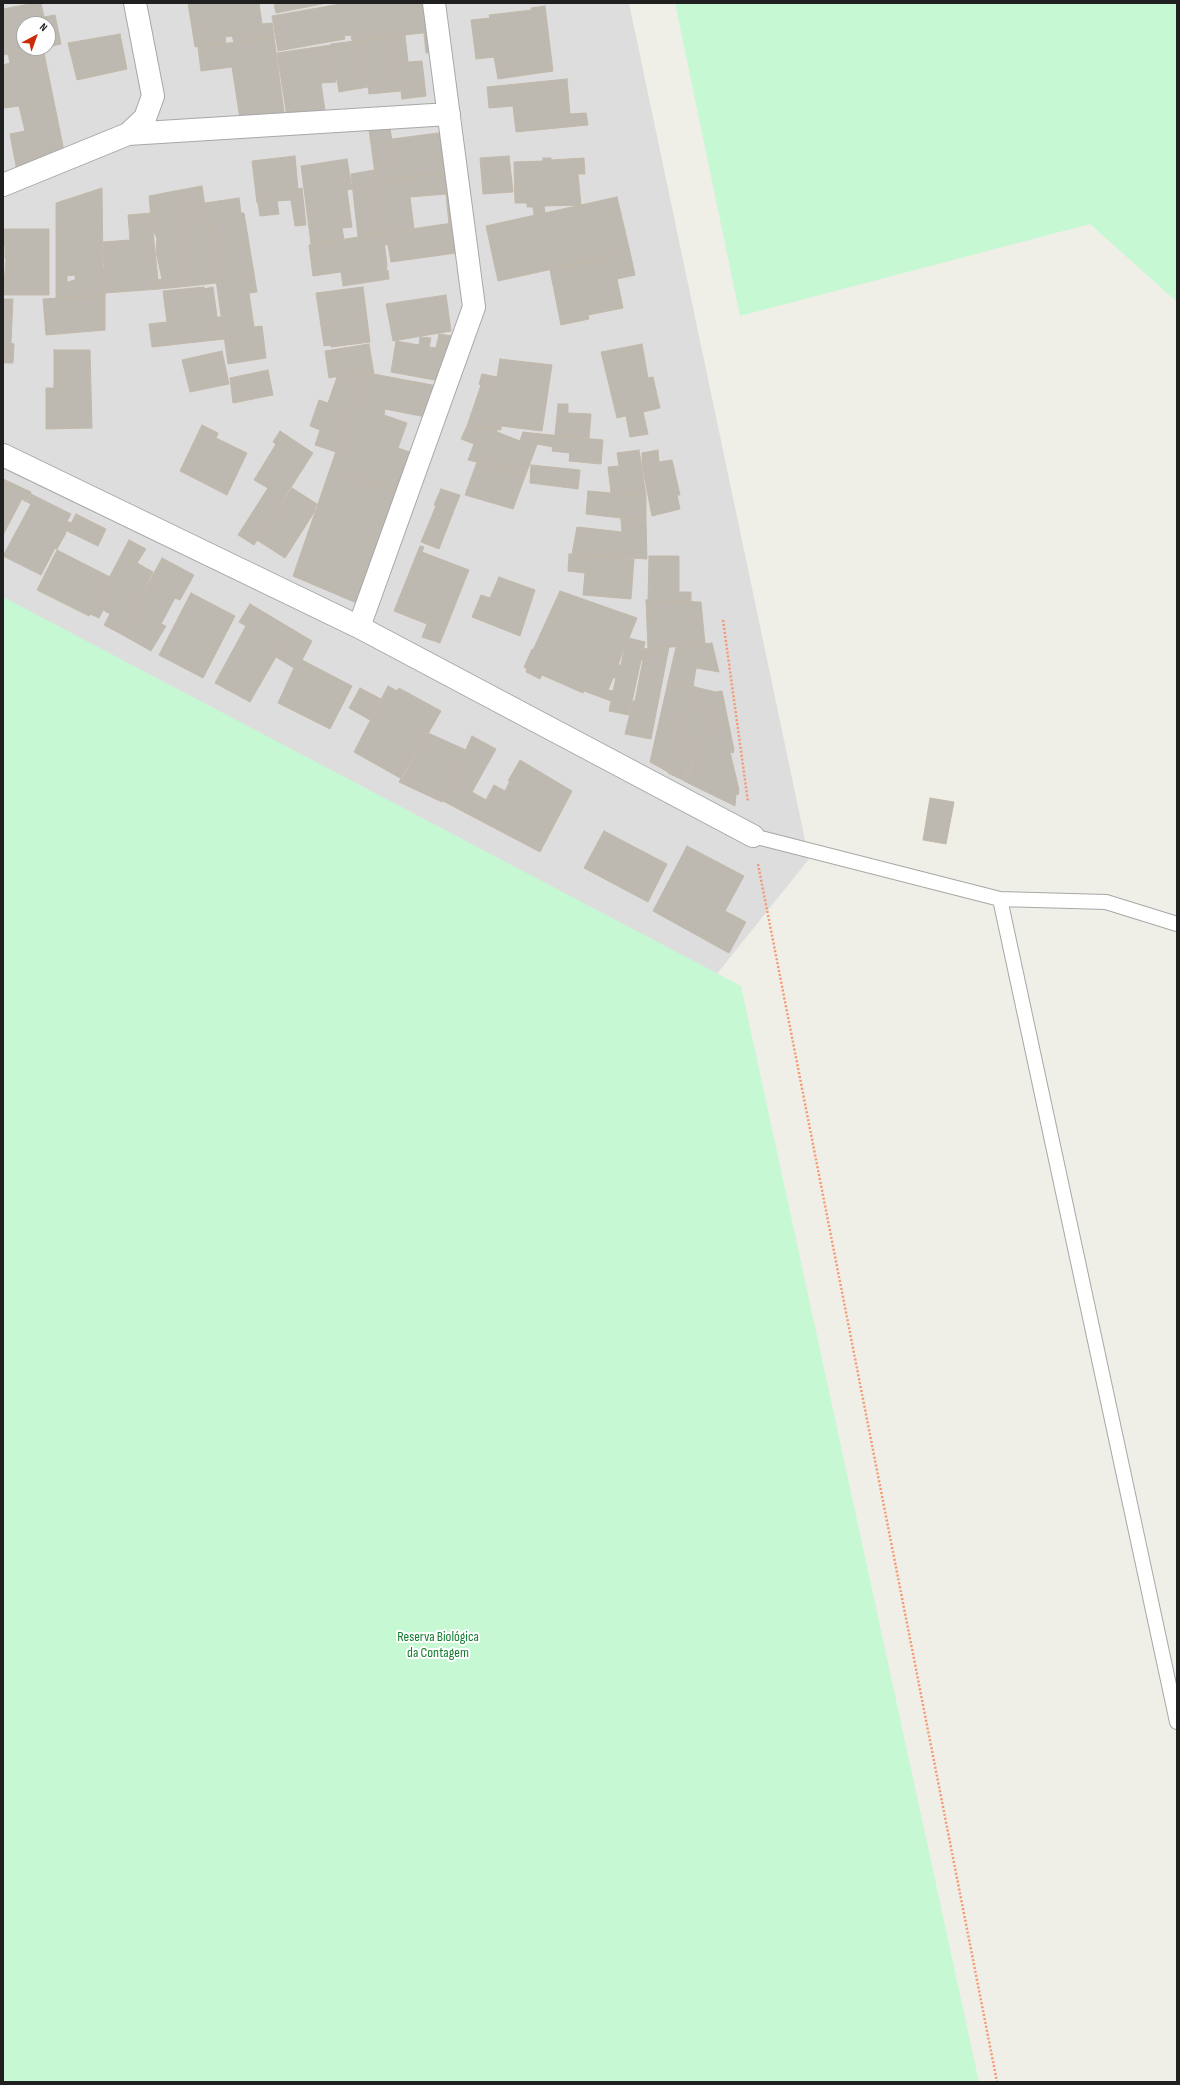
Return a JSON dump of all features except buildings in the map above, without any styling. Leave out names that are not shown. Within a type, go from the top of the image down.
[{"type":"street","points":[[128,134],[145,118],[153,96],[135,3]]},
{"type":"street","points":[[359,627],[474,307],[434,3]]},
{"type":"street","points":[[3,185],[128,134],[449,114]]},
{"type":"street","points":[[3,455],[359,627],[753,836]]},
{"type":"lane","points":[[753,836],[1000,899],[1106,902],[1177,924]]},
{"type":"lane","points":[[1000,899],[1177,1722]]},
{"type":"path","points":[[723,620],[753,836],[997,2082]]},
{"type":"shaded area","points":[[3,3],[629,3],[809,859],[660,1045],[3,652]]},
{"type":"green space","points":[[675,3],[1177,3],[1177,302],[1090,224],[740,316]]},
{"type":"green space","name":"Reserva Biológica da Contagem","points":[[3,597],[741,986],[979,2082],[3,2082]]}]
